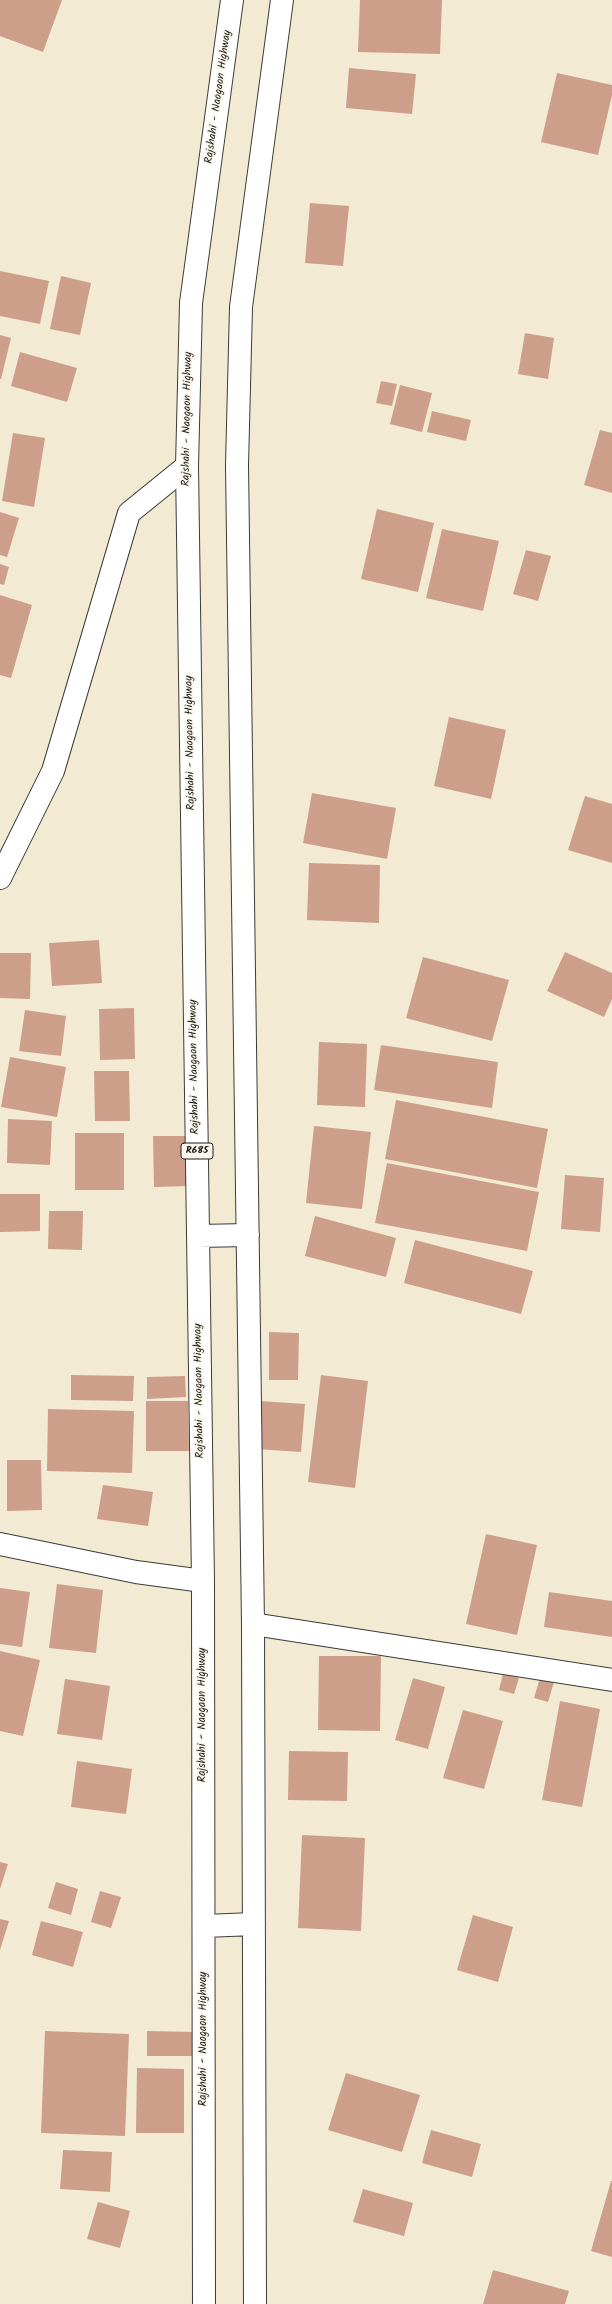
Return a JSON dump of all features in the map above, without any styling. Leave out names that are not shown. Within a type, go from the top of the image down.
[{"type":"main road","name":"Rajshahi - Naogaon Highway","points":[[204,2304],[203,1581],[187,466],[191,303],[232,0]]},
{"type":"main road","points":[[255,2304],[253,1624],[237,465],[241,307],[282,0]]},
{"type":"main road","points":[[0,878],[53,771],[129,513],[187,466]]},
{"type":"main road","points":[[198,1236],[248,1235]]},
{"type":"main road","points":[[0,1544],[136,1572],[203,1581]]},
{"type":"main road","points":[[253,1624],[612,1680]]},
{"type":"main road","points":[[204,1926],[254,1924]]},
{"type":"building","points":[[0,0],[62,0],[43,52],[0,36]]},
{"type":"building","points":[[360,0],[442,0],[440,54],[358,52]]},
{"type":"building","points":[[349,68],[416,74],[412,114],[346,108]]},
{"type":"building","points":[[557,73],[612,85],[612,95],[598,155],[541,142]]},
{"type":"building","points":[[310,203],[349,206],[343,266],[305,263]]},
{"type":"building","points":[[0,271],[49,281],[40,324],[0,316]]},
{"type":"building","points":[[61,276],[91,283],[80,335],[50,329]]},
{"type":"building","points":[[525,333],[554,338],[548,379],[518,374]]},
{"type":"building","points":[[0,335],[11,338],[1,379],[0,379]]},
{"type":"building","points":[[20,352],[77,368],[67,402],[11,386]]},
{"type":"building","points":[[381,381],[397,384],[392,406],[376,403]]},
{"type":"building","points":[[400,385],[432,393],[422,432],[390,424]]},
{"type":"building","points":[[432,411],[471,420],[466,441],[427,432]]},
{"type":"building","points":[[600,430],[612,433],[612,493],[584,485]]},
{"type":"building","points":[[13,433],[45,438],[34,507],[2,501]]},
{"type":"building","points":[[377,509],[434,523],[418,592],[361,579]]},
{"type":"building","points":[[0,512],[19,518],[7,557],[0,555]]},
{"type":"building","points":[[442,529],[499,541],[483,611],[426,598]]},
{"type":"building","points":[[526,550],[551,556],[538,601],[513,594]]},
{"type":"building","points":[[0,564],[9,567],[4,585],[0,584]]},
{"type":"building","points":[[0,595],[32,605],[11,678],[0,675]]},
{"type":"building","points":[[449,717],[506,730],[491,799],[434,786]]},
{"type":"building","points":[[312,793],[396,808],[387,859],[303,843]]},
{"type":"building","points":[[585,796],[612,804],[612,863],[568,850]]},
{"type":"building","points":[[309,863],[380,865],[379,923],[307,920]]},
{"type":"building","points":[[99,940],[102,983],[52,986],[49,943]]},
{"type":"building","points":[[565,952],[612,973],[612,999],[604,1017],[547,991]]},
{"type":"building","points":[[0,953],[31,953],[30,999],[0,998]]},
{"type":"building","points":[[423,957],[509,980],[492,1041],[406,1018]]},
{"type":"building","points":[[134,1008],[135,1059],[100,1060],[99,1009]]},
{"type":"building","points":[[25,1010],[66,1016],[61,1056],[19,1051]]},
{"type":"building","points":[[319,1042],[367,1044],[365,1107],[317,1105]]},
{"type":"building","points":[[381,1045],[498,1062],[492,1108],[374,1090]]},
{"type":"building","points":[[10,1057],[66,1067],[57,1117],[1,1107]]},
{"type":"building","points":[[94,1071],[129,1071],[130,1121],[95,1121]]},
{"type":"building","points":[[396,1100],[548,1129],[537,1188],[385,1159]]},
{"type":"building","points":[[8,1119],[52,1121],[50,1165],[7,1163]]},
{"type":"building","points":[[314,1126],[371,1132],[362,1209],[306,1203]]},
{"type":"building","points":[[75,1133],[124,1133],[124,1190],[75,1190]]},
{"type":"building","points":[[153,1136],[188,1136],[189,1186],[154,1187]]},
{"type":"building","points":[[387,1163],[539,1192],[527,1251],[375,1223]]},
{"type":"building","points":[[565,1175],[604,1178],[600,1232],[561,1229]]},
{"type":"building","points":[[0,1194],[40,1194],[40,1231],[0,1232]]},
{"type":"building","points":[[49,1211],[83,1211],[82,1250],[48,1249]]},
{"type":"building","points":[[315,1216],[396,1238],[386,1277],[305,1256]]},
{"type":"building","points":[[415,1240],[533,1271],[521,1314],[404,1283]]},
{"type":"building","points":[[269,1332],[299,1333],[298,1380],[269,1380]]},
{"type":"building","points":[[71,1375],[134,1376],[133,1401],[71,1400]]},
{"type":"building","points":[[321,1375],[368,1381],[355,1488],[308,1482]]},
{"type":"building","points":[[185,1376],[186,1397],[147,1399],[147,1377]]},
{"type":"building","points":[[146,1401],[188,1401],[189,1451],[146,1451]]},
{"type":"building","points":[[260,1401],[305,1404],[301,1452],[256,1449]]},
{"type":"building","points":[[48,1409],[134,1411],[132,1473],[47,1471]]},
{"type":"building","points":[[7,1460],[41,1460],[42,1510],[7,1511]]},
{"type":"building","points":[[103,1485],[153,1492],[148,1526],[97,1519]]},
{"type":"building","points":[[486,1534],[537,1545],[517,1635],[466,1624]]},
{"type":"building","points":[[57,1584],[103,1590],[96,1653],[49,1648]]},
{"type":"building","points":[[0,1588],[30,1592],[22,1647],[0,1644]]},
{"type":"building","points":[[549,1592],[612,1601],[612,1637],[544,1627]]},
{"type":"building","points":[[0,1651],[40,1660],[23,1736],[0,1731]]},
{"type":"building","points":[[319,1656],[381,1656],[380,1731],[318,1730]]},
{"type":"building","points":[[503,1674],[519,1678],[514,1694],[499,1690]]},
{"type":"building","points":[[413,1678],[445,1687],[428,1749],[395,1740]]},
{"type":"building","points":[[540,1678],[554,1682],[548,1702],[534,1698]]},
{"type":"building","points":[[65,1679],[110,1686],[102,1740],[57,1734]]},
{"type":"building","points":[[560,1701],[600,1709],[582,1807],[542,1800]]},
{"type":"building","points":[[463,1710],[503,1721],[484,1789],[443,1778]]},
{"type":"building","points":[[289,1751],[348,1752],[347,1801],[288,1800]]},
{"type":"building","points":[[77,1761],[132,1769],[126,1814],[71,1807]]},
{"type":"building","points":[[302,1835],[365,1838],[361,1931],[298,1928]]},
{"type":"building","points":[[0,1862],[8,1864],[0,1889]]},
{"type":"building","points":[[56,1882],[78,1889],[71,1915],[48,1908]]},
{"type":"building","points":[[100,1891],[121,1897],[111,1928],[91,1922]]},
{"type":"building","points":[[473,1915],[513,1927],[498,1982],[457,1970]]},
{"type":"building","points":[[0,1919],[9,1921],[0,1950]]},
{"type":"building","points":[[41,1921],[83,1932],[73,1967],[32,1955]]},
{"type":"building","points":[[45,2031],[129,2034],[125,2136],[41,2133]]},
{"type":"building","points":[[147,2031],[195,2032],[195,2056],[147,2056]]},
{"type":"building","points":[[137,2068],[184,2069],[184,2133],[136,2133]]},
{"type":"building","points":[[346,2073],[420,2095],[402,2152],[328,2130]]},
{"type":"building","points":[[431,2130],[481,2144],[472,2177],[422,2163]]},
{"type":"building","points":[[63,2150],[112,2152],[110,2192],[60,2189]]},
{"type":"building","points":[[612,2181],[612,2257],[591,2251]]},
{"type":"building","points":[[363,2189],[413,2203],[404,2236],[353,2222]]},
{"type":"building","points":[[98,2202],[130,2211],[120,2248],[87,2239]]},
{"type":"building","points":[[493,2270],[569,2291],[565,2304],[483,2304]]}]
